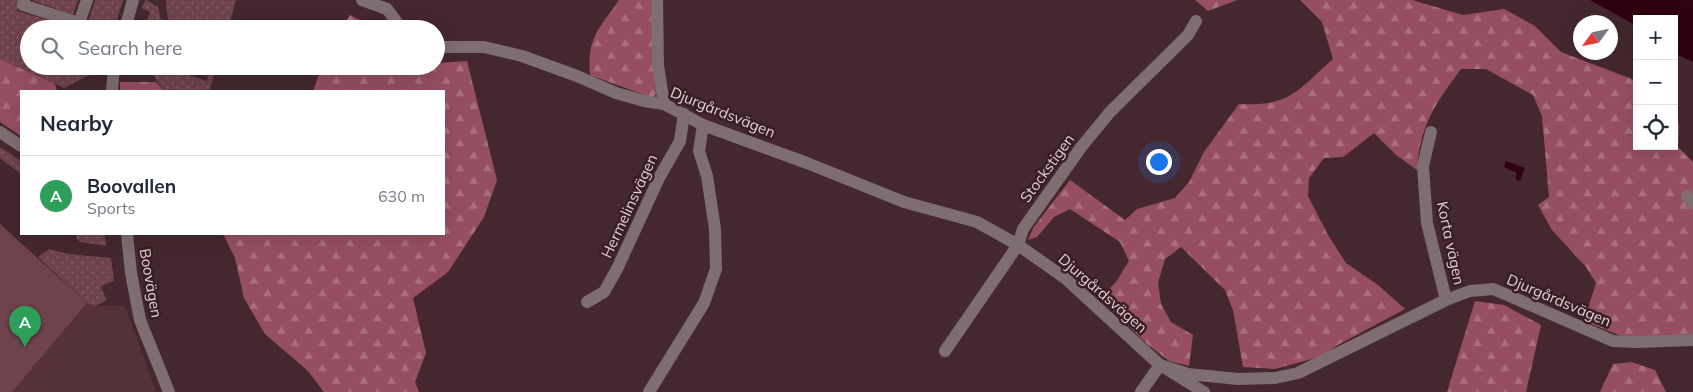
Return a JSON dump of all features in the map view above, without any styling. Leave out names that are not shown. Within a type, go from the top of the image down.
[{"type":"street","points":[[24,0],[23,5],[70,20]]},
{"type":"street","points":[[81,20],[87,0]]},
{"type":"street","points":[[127,20],[134,0]]},
{"type":"street","points":[[362,0],[386,9],[395,20]]},
{"type":"street","points":[[657,0],[658,65],[664,104]]},
{"type":"street","name":"Stockstigen","points":[[945,351],[1018,244],[1023,229],[1082,146],[1110,112],[1188,35],[1196,21]]},
{"type":"street","name":"Djurgårdsvägen","points":[[445,47],[484,47],[500,50],[577,76],[616,93],[644,101],[664,104],[703,125],[799,159],[904,202],[977,222],[1018,244],[1072,284],[1160,365],[1188,374],[1238,379],[1283,377],[1298,373],[1446,300],[1470,292],[1493,289],[1613,340],[1638,342],[1693,340]]},
{"type":"street","points":[[112,90],[113,75]]},
{"type":"street","name":"Hermelinsvägen","points":[[588,302],[604,292],[617,269],[659,178],[680,141],[684,114]]},
{"type":"street","points":[[649,392],[704,303],[716,269],[715,229],[707,176],[699,151],[703,125]]},
{"type":"street","points":[[0,132],[20,145]]},
{"type":"street","name":"Korta vägen","points":[[1431,132],[1424,166],[1427,223],[1446,300]]},
{"type":"street","name":"Boovägen","points":[[127,235],[132,278],[140,320],[170,392]]},
{"type":"street","points":[[1141,392],[1160,365],[1204,392]]},
{"type":"shaded area","points":[[0,0],[19,0],[17,11],[48,20],[20,20],[20,68],[0,59]]},
{"type":"shaded area","points":[[32,0],[78,0],[73,15]]},
{"type":"shaded area","points":[[95,0],[123,0],[117,20],[89,20]]},
{"type":"shaded area","points":[[146,0],[158,7],[161,20],[147,20],[150,12],[141,8]]},
{"type":"shaded area","points":[[166,0],[236,0],[230,20],[169,20]]},
{"type":"shaded area","points":[[1590,0],[1693,0],[1693,62],[1678,55],[1678,15],[1633,15],[1633,24]]},
{"type":"shaded area","points":[[35,75],[89,75],[64,88]]},
{"type":"shaded area","points":[[153,75],[189,75],[207,81],[208,75],[214,75],[209,90],[163,90]]},
{"type":"shaded area","points":[[0,147],[20,160],[20,173],[0,158]]},
{"type":"shaded area","points":[[1506,161],[1525,168],[1520,181],[1515,179],[1517,173],[1504,167]]},
{"type":"shaded area","points":[[0,224],[87,303],[12,392],[0,392]]},
{"type":"shaded area","points":[[76,235],[104,235],[107,246],[80,242]]},
{"type":"shaded area","points":[[49,249],[69,254],[111,258],[114,281],[103,285],[101,288],[107,300],[95,306],[87,303],[38,257]]},
{"type":"shaded area","points":[[87,303],[96,306],[125,306],[156,392],[12,392]]},
{"type":"green space","points":[[619,0],[651,0],[656,94],[653,98],[590,75],[590,51],[596,34]]},
{"type":"green space","points":[[1195,0],[1237,0],[1208,11]]},
{"type":"green space","points":[[1300,0],[1412,0],[1463,15],[1504,9],[1535,26],[1561,52],[1573,57],[1573,60],[1582,60],[1633,79],[1633,150],[1678,150],[1678,147],[1693,162],[1693,334],[1642,338],[1619,335],[1584,321],[1596,283],[1586,267],[1552,230],[1538,205],[1549,197],[1542,116],[1533,95],[1486,69],[1461,69],[1436,104],[1421,140],[1417,170],[1395,154],[1374,133],[1343,157],[1324,158],[1309,178],[1308,196],[1328,235],[1346,263],[1378,285],[1405,309],[1336,346],[1323,356],[1275,369],[1243,367],[1233,310],[1225,290],[1181,247],[1165,259],[1158,283],[1161,304],[1171,322],[1193,335],[1189,366],[1169,361],[1147,344],[1100,298],[1116,282],[1129,261],[1120,242],[1070,209],[1054,217],[1037,237],[1028,240],[1033,228],[1070,180],[1125,220],[1137,209],[1175,198],[1189,182],[1204,152],[1239,104],[1270,103],[1282,99],[1301,88],[1333,59],[1322,22]]},
{"type":"green space","points":[[350,15],[360,20],[347,20]]},
{"type":"green space","points":[[0,59],[20,68],[20,75],[35,75],[55,84],[57,90],[20,90],[20,135],[0,122]]},
{"type":"green space","points":[[467,61],[497,180],[484,217],[448,272],[413,298],[426,353],[415,382],[419,392],[324,392],[308,371],[265,334],[244,298],[235,258],[224,235],[445,235],[445,90],[313,90],[319,75],[445,75],[445,62]]},
{"type":"green space","points":[[120,82],[156,82],[163,90],[120,90]]},
{"type":"green space","points":[[1475,301],[1504,305],[1541,325],[1526,392],[1447,392]]},
{"type":"green space","points":[[1632,362],[1655,370],[1666,392],[1600,392],[1613,364]]},
{"type":"place","name":"Boovallen","points":[[25,347]]}]
